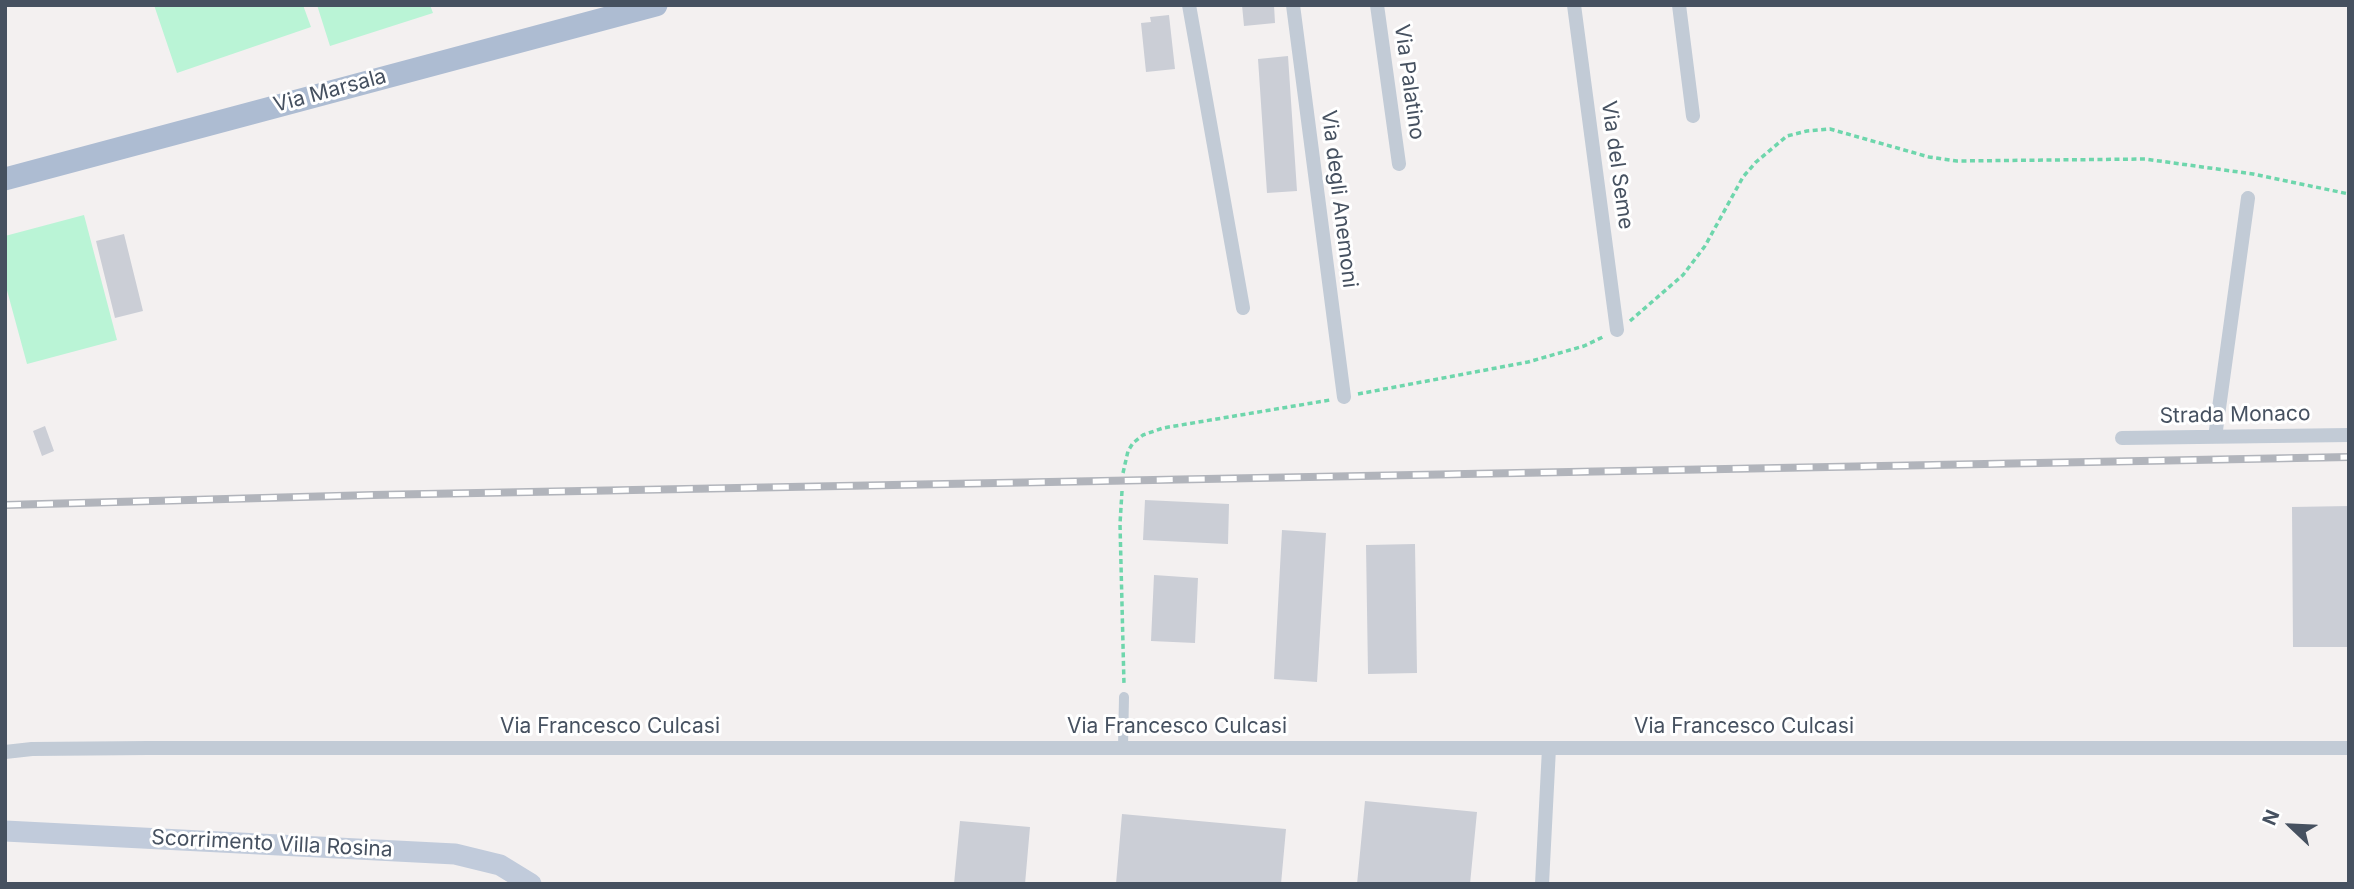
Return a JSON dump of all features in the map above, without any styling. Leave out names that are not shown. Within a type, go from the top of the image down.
[{"type":"main road","name":"Via Marsala","points":[[5,179],[656,5]]},
{"type":"main road","name":"Scorrimento Villa Rosina","points":[[5,831],[425,851],[484,859],[511,870],[531,884]]},
{"type":"street","points":[[1189,5],[1243,308]]},
{"type":"street","name":"Via degli Anemoni","points":[[1293,5],[1344,397]]},
{"type":"street","name":"Via Palatino","points":[[1377,5],[1399,164]]},
{"type":"street","name":"Via del Seme","points":[[1574,5],[1617,330]]},
{"type":"street","points":[[1679,5],[1693,116]]},
{"type":"street","points":[[2215,437],[2248,198]]},
{"type":"street","name":"Strada Monaco","points":[[2122,438],[2349,435]]},
{"type":"street","points":[[1123,748],[1124,697]]},
{"type":"street","name":"Via Francesco Culcasi","points":[[5,752],[33,749],[135,748],[2349,748]]},
{"type":"street","points":[[1542,884],[1549,748]]},
{"type":"path","points":[[1123,473],[1128,451],[1133,443],[1143,435],[1163,428],[1528,362],[1584,346],[1617,330],[1664,294],[1683,275],[1705,246],[1743,177],[1756,162],[1787,136],[1807,131],[1830,129],[1929,157],[1957,161],[2145,159],[2253,174],[2349,194]]},
{"type":"path","points":[[1122,491],[1120,524],[1124,697]]},
{"type":"green space","points":[[154,5],[303,5],[311,27],[177,73]]},
{"type":"green space","points":[[317,5],[430,5],[433,13],[330,46]]},
{"type":"green space","points":[[84,215],[117,340],[27,364],[5,283],[5,236]]},
{"type":"building","points":[[1242,5],[1274,5],[1275,23],[1244,26]]},
{"type":"building","points":[[1169,15],[1175,69],[1146,72],[1141,23],[1151,22],[1150,17]]},
{"type":"building","points":[[1288,56],[1297,191],[1267,193],[1258,59]]},
{"type":"building","points":[[124,234],[143,311],[115,318],[96,241]]},
{"type":"building","points":[[45,426],[54,451],[42,456],[33,431]]},
{"type":"building","points":[[1145,500],[1229,504],[1228,544],[1143,540]]},
{"type":"building","points":[[2349,506],[2349,647],[2293,647],[2292,507]]},
{"type":"building","points":[[1282,530],[1326,533],[1317,682],[1274,679]]},
{"type":"building","points":[[1415,544],[1417,673],[1368,674],[1366,545]]},
{"type":"building","points":[[1154,575],[1198,578],[1195,643],[1151,641]]},
{"type":"building","points":[[1365,801],[1477,812],[1470,884],[1357,884]]},
{"type":"building","points":[[1122,814],[1286,829],[1281,884],[1116,884]]},
{"type":"building","points":[[960,821],[1030,827],[1025,884],[954,884]]},
{"type":"railway","points":[[5,505],[373,495],[2349,457]]}]
